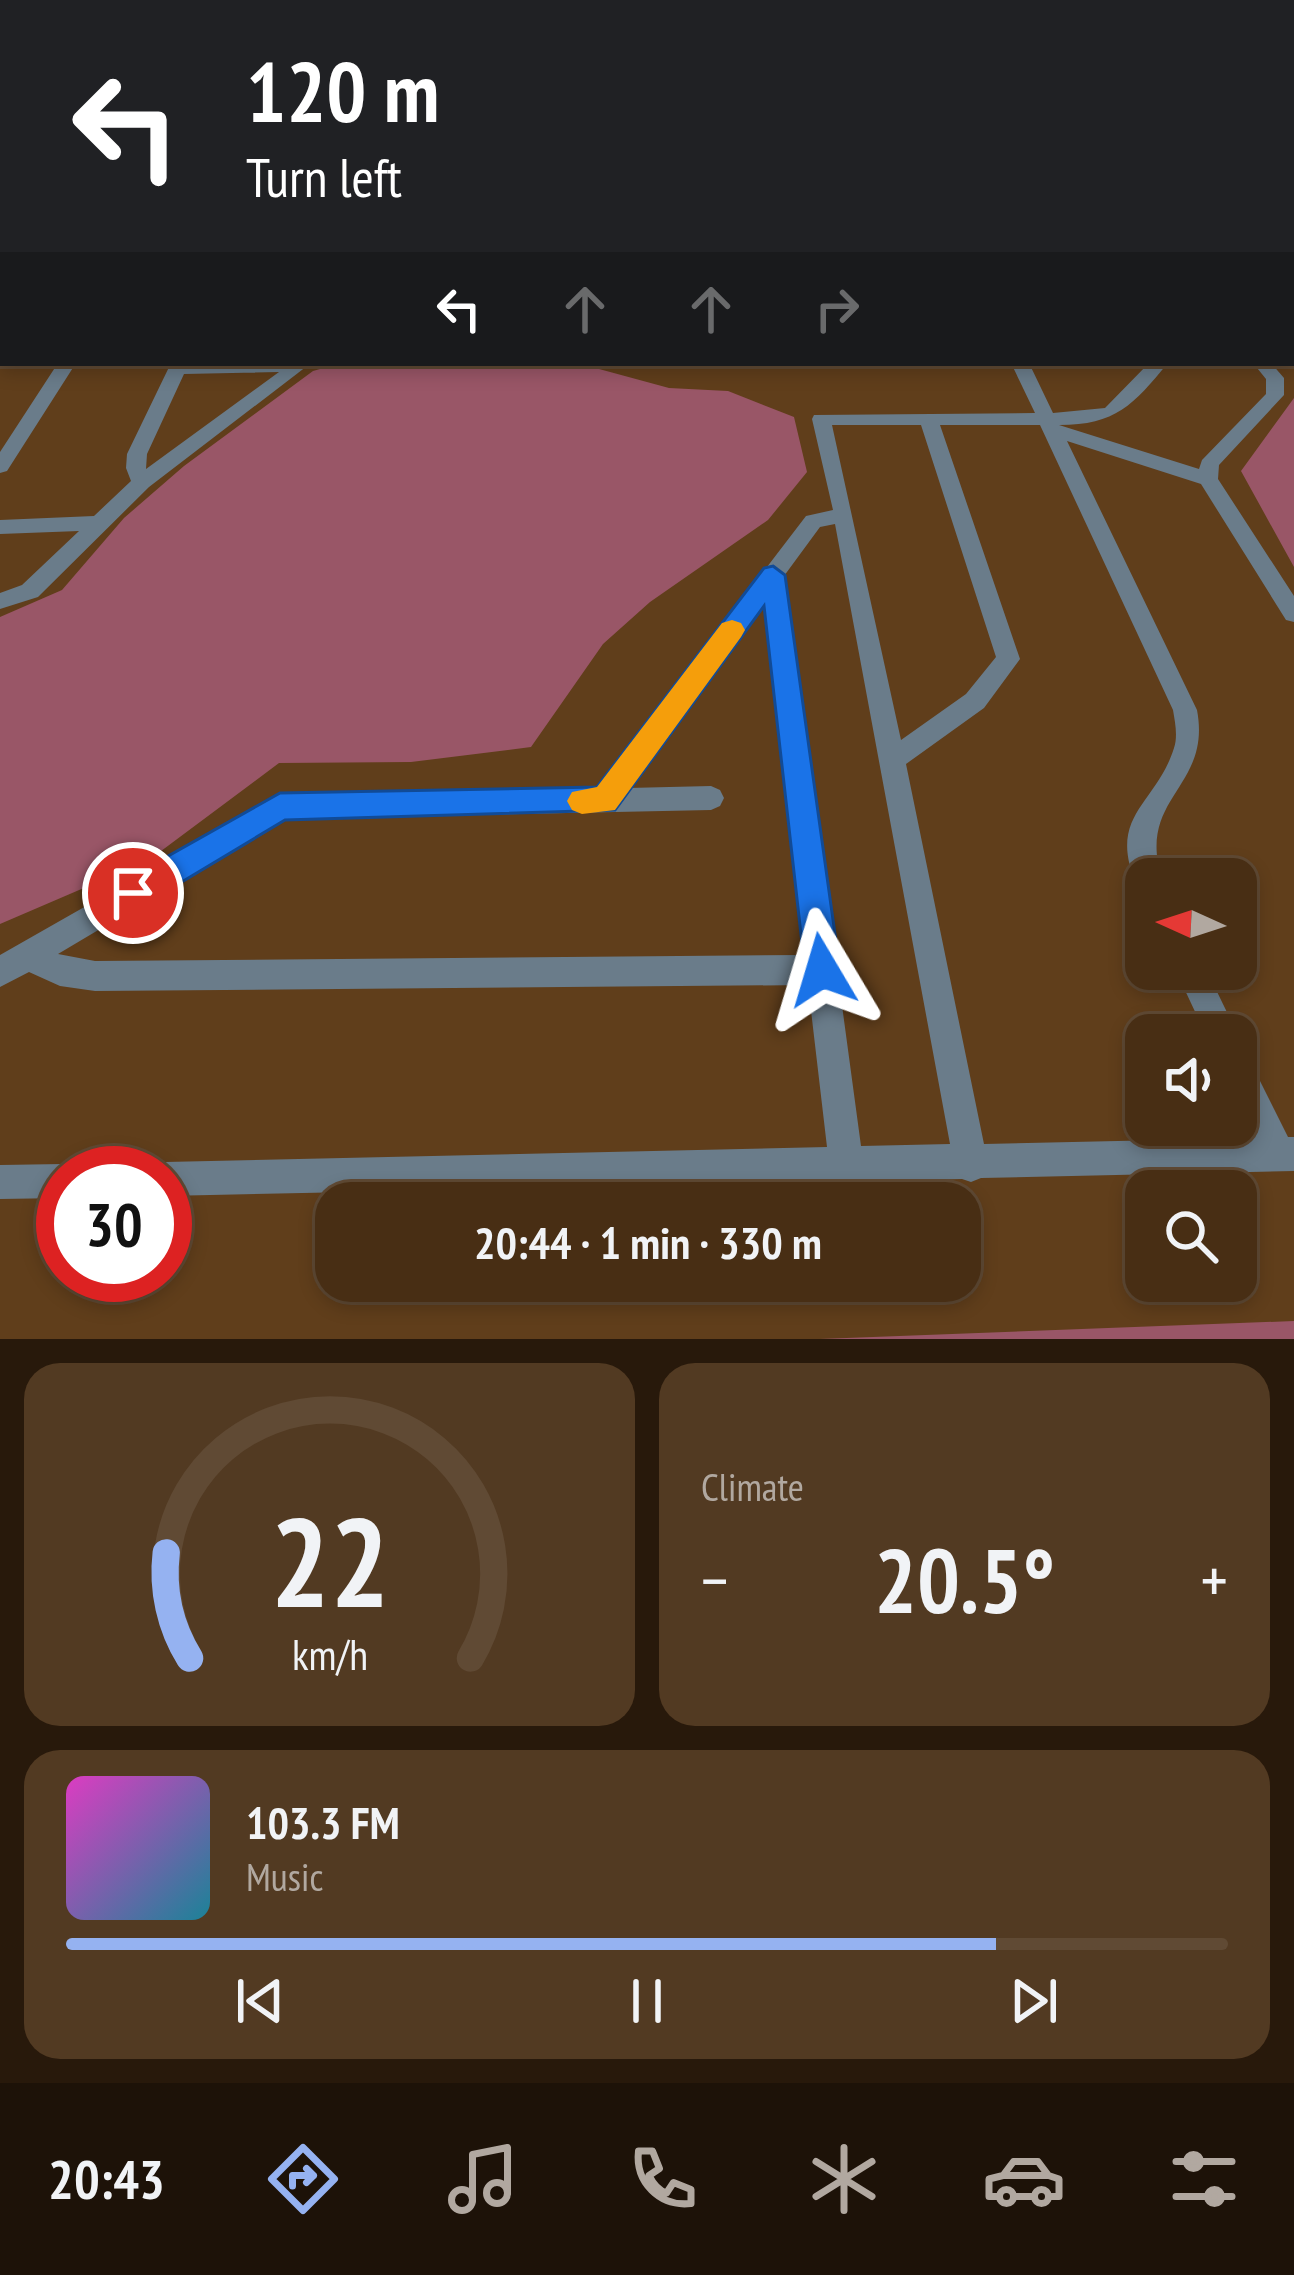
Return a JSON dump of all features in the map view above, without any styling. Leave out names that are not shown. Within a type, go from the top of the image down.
[{"type":"street","points":[[0,467],[65,366]]},
{"type":"street","points":[[142,482],[137,454],[179,366]]},
{"type":"street","points":[[0,601],[30,591],[142,482],[297,366]]},
{"type":"street","points":[[1022,366],[1185,710],[1190,745],[1142,825],[1138,847],[1141,858]]},
{"type":"street","points":[[971,1165],[844,515],[821,419],[928,418],[1052,425],[1111,412],[1156,366]]},
{"type":"street","points":[[1265,366],[1275,378],[1275,395],[1209,464],[1208,479],[1294,614]]},
{"type":"street","points":[[892,760],[975,701],[1008,659],[928,418]]},
{"type":"street","points":[[1052,425],[1208,479]]},
{"type":"street","points":[[604,800],[813,520],[844,515]]},
{"type":"street","points":[[0,527],[99,523]]},
{"type":"street","points":[[773,575],[846,1166]]},
{"type":"street","points":[[0,971],[280,807],[711,798]]},
{"type":"street","points":[[31,957],[59,971],[95,976],[822,970]]},
{"type":"street","points":[[192,1178],[971,1165],[1286,1154],[1257,1103]]},
{"type":"street","points":[[0,1182],[36,1181]]},
{"type":"shaded area","points":[[330,366],[588,366],[669,388],[728,391],[794,417],[807,472],[768,520],[650,602],[603,644],[531,747],[411,762],[279,763],[149,860],[0,924],[0,617],[62,590],[124,518],[184,466],[313,371]]},
{"type":"shaded area","points":[[1294,398],[1294,567],[1241,471]]},
{"type":"shaded area","points":[[1294,1321],[1294,1339],[820,1339]]},
{"type":"slow traffic","points":[[582,801],[604,800],[732,630]]},
{"type":"route","points":[[133,893],[280,807],[604,800],[773,575],[822,970]]}]
